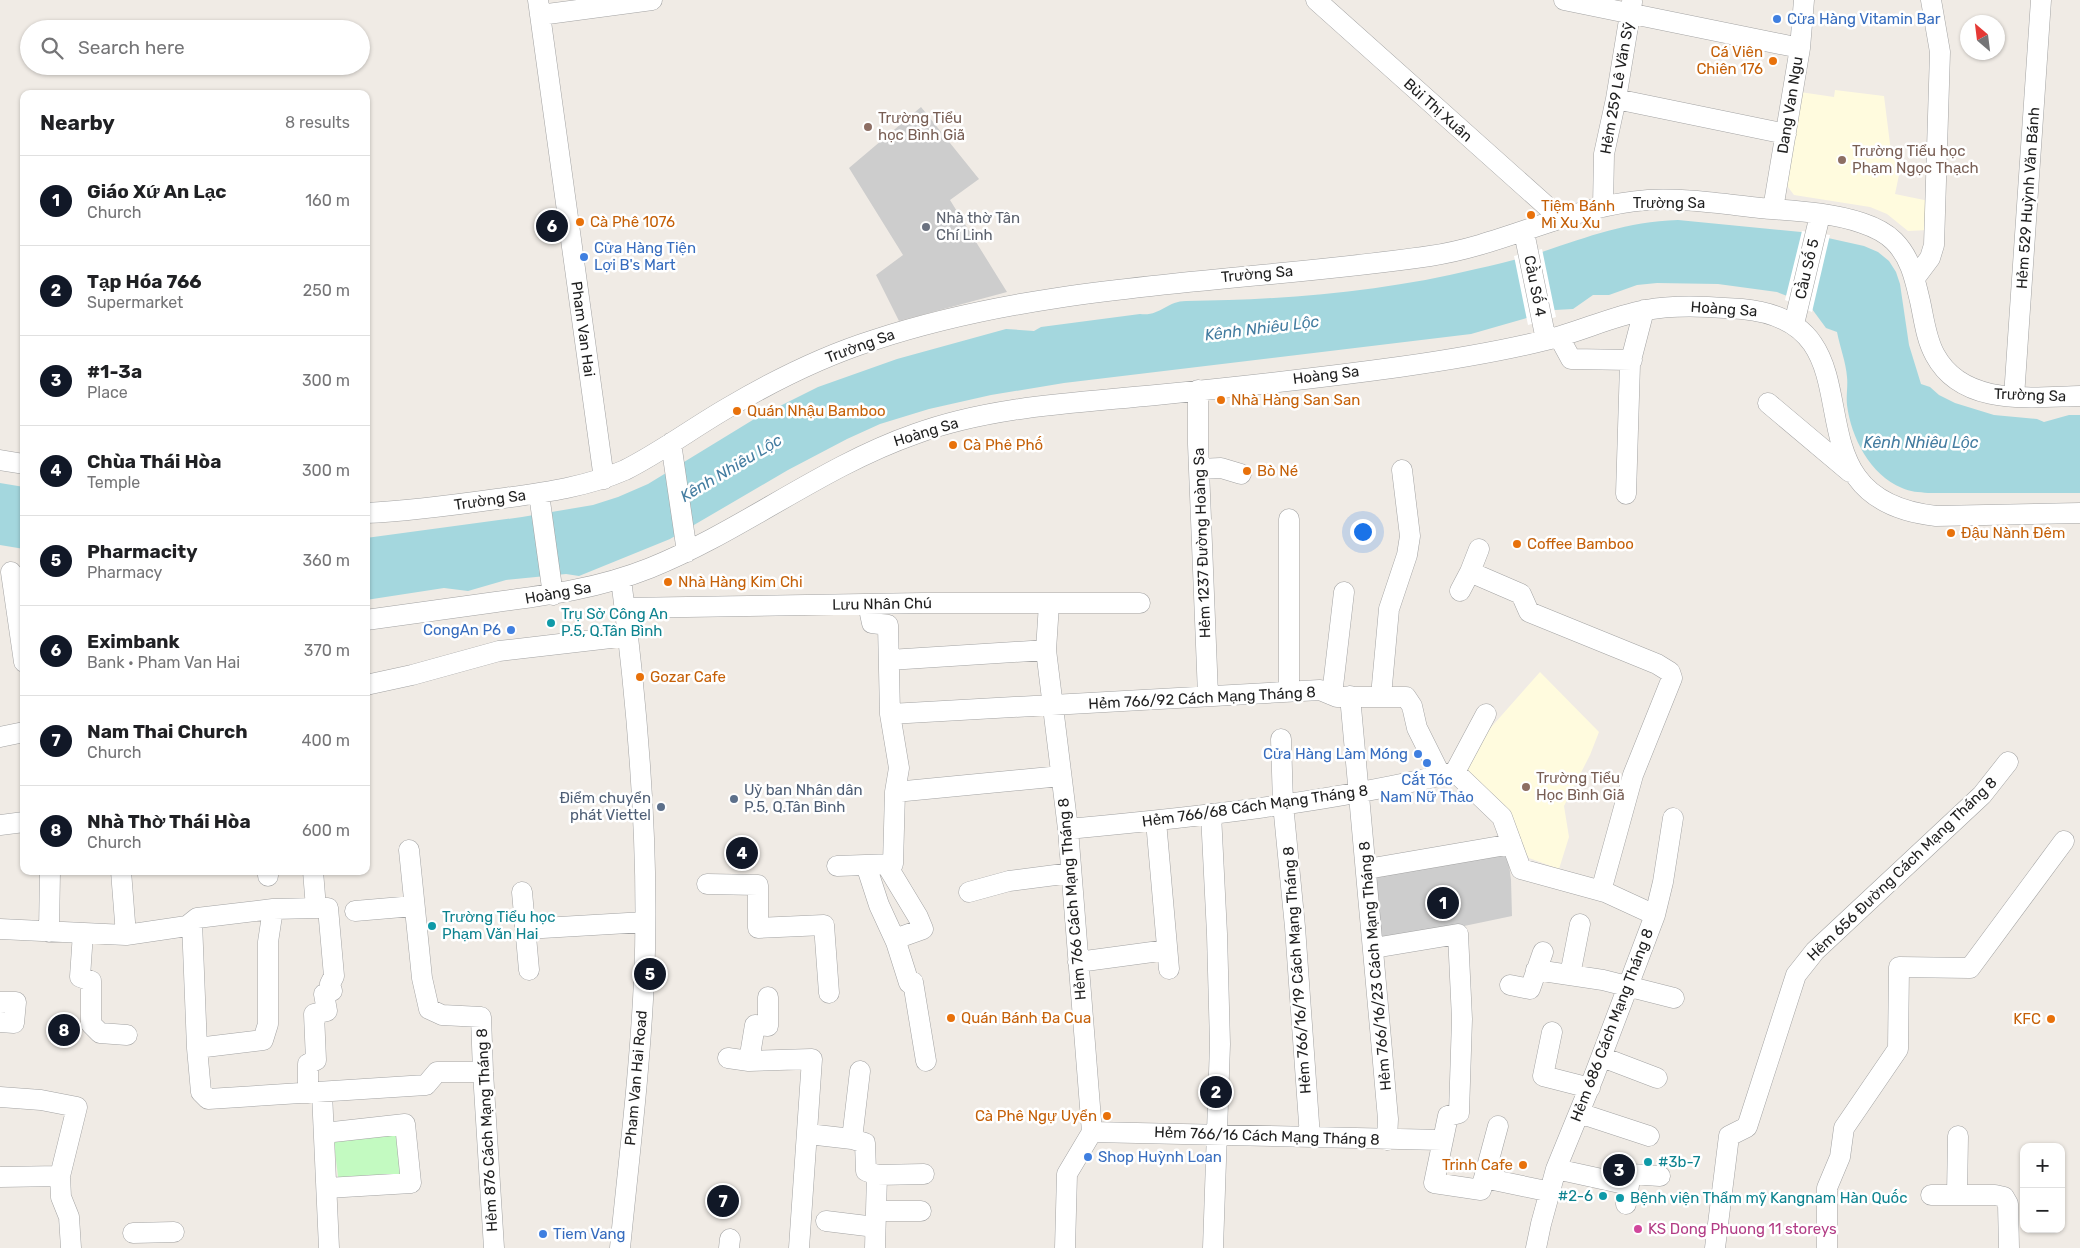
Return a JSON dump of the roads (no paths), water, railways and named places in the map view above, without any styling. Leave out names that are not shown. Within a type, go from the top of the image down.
[{"type":"street","points":[[539,7],[652,0]]},
{"type":"street","name":"Bùi Thị Xuân","points":[[1316,0],[1560,219]]},
{"type":"street","points":[[1564,0],[1631,7],[1800,48]]},
{"type":"street","name":"Dang Van Ngu","points":[[1772,209],[1800,48],[1804,0]]},
{"type":"street","points":[[1915,278],[1930,258],[1934,245],[1940,52],[1931,0]]},
{"type":"street","name":"Hẻm 529 Huỳnh Văn Bánh","points":[[2014,397],[2041,0]]},
{"type":"street","name":"Pham Van Hai","points":[[539,7],[604,479]]},
{"type":"street","name":"Hẻm 259 Lê Văn Sỹ","points":[[1604,207],[1604,154],[1616,99],[1631,7]]},
{"type":"street","points":[[1616,99],[1786,134]]},
{"type":"street","name":"Trường Sa","points":[[370,512],[540,500],[604,479],[640,462],[673,450],[732,405],[826,357],[881,337],[940,321],[1006,307],[1063,298],[1202,280],[1436,255],[1481,245],[1560,219],[1604,207],[1650,200],[1679,200],[1772,209],[1818,224],[1866,224],[1889,237],[1905,254],[1915,278],[1929,340],[1935,355],[1943,367],[1956,379],[1973,388],[1993,395],[2014,397],[2080,396]]},
{"type":"street","name":"Cầu Số 5","points":[[1796,315],[1818,224]]},
{"type":"street","name":"Cầu Số 4","points":[[1524,232],[1549,333],[1571,359],[1632,360]]},
{"type":"street","name":"Hoàng Sa","points":[[370,619],[621,579],[858,457],[940,425],[1043,405],[1198,390],[1399,367],[1644,310],[1678,307],[1746,310],[1796,315],[1826,366],[1838,435],[1848,463],[1857,478],[1881,499],[1895,507],[1914,513],[1936,516],[2080,513]]},
{"type":"street","points":[[1626,494],[1632,360],[1644,310]]},
{"type":"street","name":"Hẻm 1237 Đường Hoàng Sa","points":[[1198,390],[1199,469],[1208,695]]},
{"type":"street","points":[[1768,403],[1857,478]]},
{"type":"street","points":[[673,450],[686,545]]},
{"type":"street","points":[[0,460],[20,463]]},
{"type":"street","points":[[1199,469],[1221,468],[1241,474]]},
{"type":"street","points":[[1382,696],[1389,609],[1407,555],[1410,536],[1402,470]]},
{"type":"street","points":[[540,500],[552,589]]},
{"type":"street","points":[[1289,519],[1289,692]]},
{"type":"street","points":[[1460,591],[1479,549]]},
{"type":"street","points":[[12,572],[20,632]]},
{"type":"street","points":[[1470,572],[1521,594],[1529,612],[1658,664],[1670,672],[1672,678],[1633,775],[1601,891]]},
{"type":"street","name":"Pham Van Hai Road","points":[[620,1248],[640,1036],[645,922],[639,760],[621,579]]},
{"type":"street","name":"Hẻm 766/16/23 Cách Mạng Tháng 8","points":[[1344,592],[1341,696],[1360,792],[1388,1119],[1387,1140]]},
{"type":"street","name":"Lưu Nhân Chú","points":[[625,608],[868,604],[1140,603]]},
{"type":"street","points":[[837,866],[893,864],[895,792],[899,768],[890,714],[888,625],[872,623],[868,604]]},
{"type":"street","name":"Hẻm 766 Cách Mạng Tháng 8","points":[[1049,604],[1046,650],[1068,830],[1092,1132]]},
{"type":"street","points":[[370,684],[412,675],[499,651],[628,636]]},
{"type":"street","points":[[889,660],[1046,650]]},
{"type":"street","name":"Hẻm 766/92 Cách Mạng Tháng 8","points":[[890,714],[1320,690],[1341,696],[1382,696]]},
{"type":"street","name":"Hẻm 686 Cách Mạng Tháng 8","points":[[1382,696],[1406,697],[1412,706],[1417,728],[1448,774],[1502,817],[1522,869],[1601,891],[1655,914],[1602,1058],[1556,1169],[1536,1248]]},
{"type":"street","points":[[1448,774],[1486,714]]},
{"type":"street","points":[[0,736],[20,733]]},
{"type":"street","name":"Hẻm 766/16/19 Cách Mạng Tháng 8","points":[[1280,739],[1310,1137]]},
{"type":"street","name":"Hẻm 656 Đường Cách Mạng Tháng 8","points":[[1715,1248],[1729,1136],[1747,1127],[1796,975],[1815,951],[1982,796],[2008,762]]},
{"type":"street","name":"Hẻm 766/68 Cách Mạng Tháng 8","points":[[1068,830],[1156,821],[1284,804],[1360,792],[1448,774]]},
{"type":"street","points":[[895,792],[1061,776]]},
{"type":"street","points":[[1211,814],[1220,1044],[1213,1248]]},
{"type":"street","points":[[1655,914],[1663,882],[1673,818]]},
{"type":"street","points":[[1078,962],[1168,960],[1156,821]]},
{"type":"street","points":[[0,825],[20,822]]},
{"type":"street","points":[[1827,1248],[1827,1188],[1840,1157],[1844,1128],[1898,1049],[1899,967],[1970,968],[2064,841]]},
{"type":"street","points":[[1367,869],[1512,844]]},
{"type":"street","name":"Hẻm 876 Cách Mạng Tháng 8","points":[[409,850],[422,978],[429,1009],[442,1016],[481,1017],[494,1248]]},
{"type":"street","points":[[886,864],[918,917],[922,929],[895,939]]},
{"type":"street","points":[[866,865],[879,905],[895,939],[911,983],[926,1061]]},
{"type":"street","points":[[968,892],[1009,881],[1071,873]]},
{"type":"street","points":[[49,932],[50,875]]},
{"type":"street","points":[[122,875],[126,935]]},
{"type":"street","points":[[313,875],[316,908]]},
{"type":"street","points":[[707,884],[758,885],[758,928],[824,925],[828,994]]},
{"type":"street","points":[[522,892],[529,970]]},
{"type":"street","points":[[355,911],[414,906]]},
{"type":"street","points":[[0,929],[126,935],[187,926],[197,918],[273,909],[328,908],[334,976],[330,984],[332,991],[324,994],[327,1011],[314,1014],[316,1060],[308,1064],[324,1134],[329,1248]]},
{"type":"street","points":[[196,1048],[263,1040],[268,1024],[268,942],[273,909]]},
{"type":"street","points":[[192,922],[196,1048],[201,1092],[208,1099],[426,1085],[437,1072],[483,1072]]},
{"type":"street","points":[[525,929],[645,922]]},
{"type":"street","points":[[1570,975],[1580,924]]},
{"type":"street","points":[[83,933],[80,977],[91,982],[92,1024],[100,1033],[127,1035]]},
{"type":"street","points":[[1374,948],[1458,934],[1462,1019],[1459,1112],[1448,1116],[1434,1183],[1481,1190],[1498,1126]]},
{"type":"street","points":[[1510,985],[1530,989],[1540,961],[1570,975],[1674,998]]},
{"type":"street","points":[[749,1061],[755,1025],[768,1026],[768,997]]},
{"type":"street","points":[[0,1002],[16,1002],[14,1023],[0,1022]]},
{"type":"street","points":[[1552,1032],[1543,1076],[1590,1088]]},
{"type":"street","points":[[728,1058],[749,1061],[812,1058],[799,1248]]},
{"type":"street","points":[[1602,1058],[1657,1078]]},
{"type":"street","points":[[852,1139],[860,1071]]},
{"type":"street","points":[[0,1097],[41,1100],[77,1107],[60,1176],[62,1197],[69,1217],[71,1248]]},
{"type":"street","points":[[1579,1113],[1649,1136]]},
{"type":"street","points":[[324,1134],[405,1124],[411,1183],[327,1188]]},
{"type":"street","points":[[807,1132],[808,1134],[852,1139],[866,1143],[866,1171],[877,1175],[924,1174]]},
{"type":"street","points":[[1064,1248],[1067,1174],[1092,1132]]},
{"type":"street","name":"Hẻm 766/16 Cách Mạng Tháng 8","points":[[1092,1132],[1442,1140]]},
{"type":"street","points":[[1957,1195],[1958,1136]]},
{"type":"street","points":[[1556,1169],[1627,1194],[1631,1174],[1660,1176]]},
{"type":"street","points":[[875,1248],[877,1175]]},
{"type":"street","points":[[0,1177],[60,1176]]},
{"type":"street","points":[[1484,1178],[1551,1192]]},
{"type":"street","points":[[1931,1195],[1995,1195],[2004,1197],[2008,1204],[2009,1248]]},
{"type":"street","points":[[826,1221],[876,1219],[921,1211]]},
{"type":"street","points":[[133,1233],[174,1232]]},
{"type":"water","name":"Kênh Nhiêu Lộc","points":[[1678,220],[1801,232],[1864,246],[1878,252],[1889,261],[1896,272],[1900,284],[1909,345],[1921,384],[1930,387],[1939,395],[1955,403],[1994,415],[2037,419],[2044,422],[2069,415],[2080,415],[2080,493],[1928,493],[1902,488],[1880,474],[1864,454],[1849,417],[1846,372],[1837,332],[1826,328],[1812,309],[1795,299],[1777,292],[1718,284],[1657,283],[1637,285],[1609,295],[1593,295],[1573,309],[1555,310],[1471,334],[1064,383],[991,395],[929,409],[880,424],[847,439],[788,470],[670,539],[579,576],[566,574],[506,580],[468,591],[444,588],[370,599],[370,537],[522,517],[593,505],[618,497],[648,484],[756,418],[818,387],[897,359],[1006,329],[1034,331],[1041,327],[1147,314],[1179,302],[1259,299],[1405,284],[1517,259],[1592,235],[1659,221]]},
{"type":"water","points":[[0,483],[20,486],[20,548],[0,545]]},
{"type":"place","name":"Cửa Hàng Vitamin Bar","points":[[1777,19]]},
{"type":"place","name":"Cá Viên Chiên 176","points":[[1773,61]]},
{"type":"place","name":"Trường Tiểu học Bình Giã","points":[[868,127]]},
{"type":"place","name":"Trường Tiểu học Phạm Ngọc Thạch","points":[[1842,160]]},
{"type":"place","name":"Tiệm Bánh Mì Xu Xu","points":[[1531,215]]},
{"type":"place","name":"Cà Phê 1076","points":[[580,222]]},
{"type":"place","name":"Eximbank","points":[[552,226]]},
{"type":"place","name":"Nhà thờ Tân Chí Linh","points":[[926,227]]},
{"type":"place","name":"Cửa Hàng Tiện Lợi B's Mart","points":[[584,257]]},
{"type":"place","name":"Nhà Hàng San San","points":[[1221,400]]},
{"type":"place","name":"Quán Nhậu Bamboo","points":[[737,411]]},
{"type":"place","name":"Cà Phê Phố","points":[[953,445]]},
{"type":"place","name":"Bò Né","points":[[1247,471]]},
{"type":"place","name":"Đậu Nành Đêm","points":[[1951,533]]},
{"type":"place","name":"Coffee Bamboo","points":[[1517,544]]},
{"type":"place","name":"Nhà Hàng Kim Chi","points":[[668,582]]},
{"type":"place","name":"Trụ Sở Công An P.5, Q.Tân Bình","points":[[551,623]]},
{"type":"place","name":"CongAn P6","points":[[511,630]]},
{"type":"place","name":"Gozar Cafe","points":[[640,677]]},
{"type":"place","name":"Cửa Hàng Làm Móng","points":[[1418,754]]},
{"type":"place","name":"Cắt Tóc Nam Nữ Thảo","points":[[1427,763]]},
{"type":"place","name":"Trường Tiểu Học Bình Giã","points":[[1526,787]]},
{"type":"place","name":"Uỷ ban Nhân dân P.5, Q.Tân Bình","points":[[734,799]]},
{"type":"place","name":"Điểm chuyển phát Viettel","points":[[661,807]]},
{"type":"place","name":"Chùa Thái Hòa","points":[[742,853]]},
{"type":"place","name":"Giáo Xứ An Lạc","points":[[1443,903]]},
{"type":"place","name":"Trường Tiểu học Phạm Văn Hai","points":[[432,926]]},
{"type":"place","name":"Pharmacity","points":[[650,974]]},
{"type":"place","name":"Quán Bánh Đa Cua","points":[[951,1018]]},
{"type":"place","name":"KFC","points":[[2051,1019]]},
{"type":"place","name":"Nhà Thờ Thái Hòa","points":[[64,1030]]},
{"type":"place","name":"Tạp Hóa 766","points":[[1216,1092]]},
{"type":"place","name":"Cà Phê Ngự Uyển","points":[[1107,1116]]},
{"type":"place","name":"Shop Huỳnh Loan","points":[[1088,1157]]},
{"type":"place","name":"#3b-7","points":[[1648,1162]]},
{"type":"place","name":"Trinh Cafe","points":[[1523,1165]]},
{"type":"place","name":"#1-3a","points":[[1619,1170]]},
{"type":"place","name":"#2-6","points":[[1603,1196]]},
{"type":"place","name":"Bệnh viện Thẩm mỹ Kangnam Hàn Quốc","points":[[1620,1198]]},
{"type":"place","name":"Nam Thai Church","points":[[723,1201]]},
{"type":"place","name":"KS Dong Phuong 11 storeys","points":[[1638,1229]]},
{"type":"place","name":"Tiem Vang","points":[[543,1234]]}]
